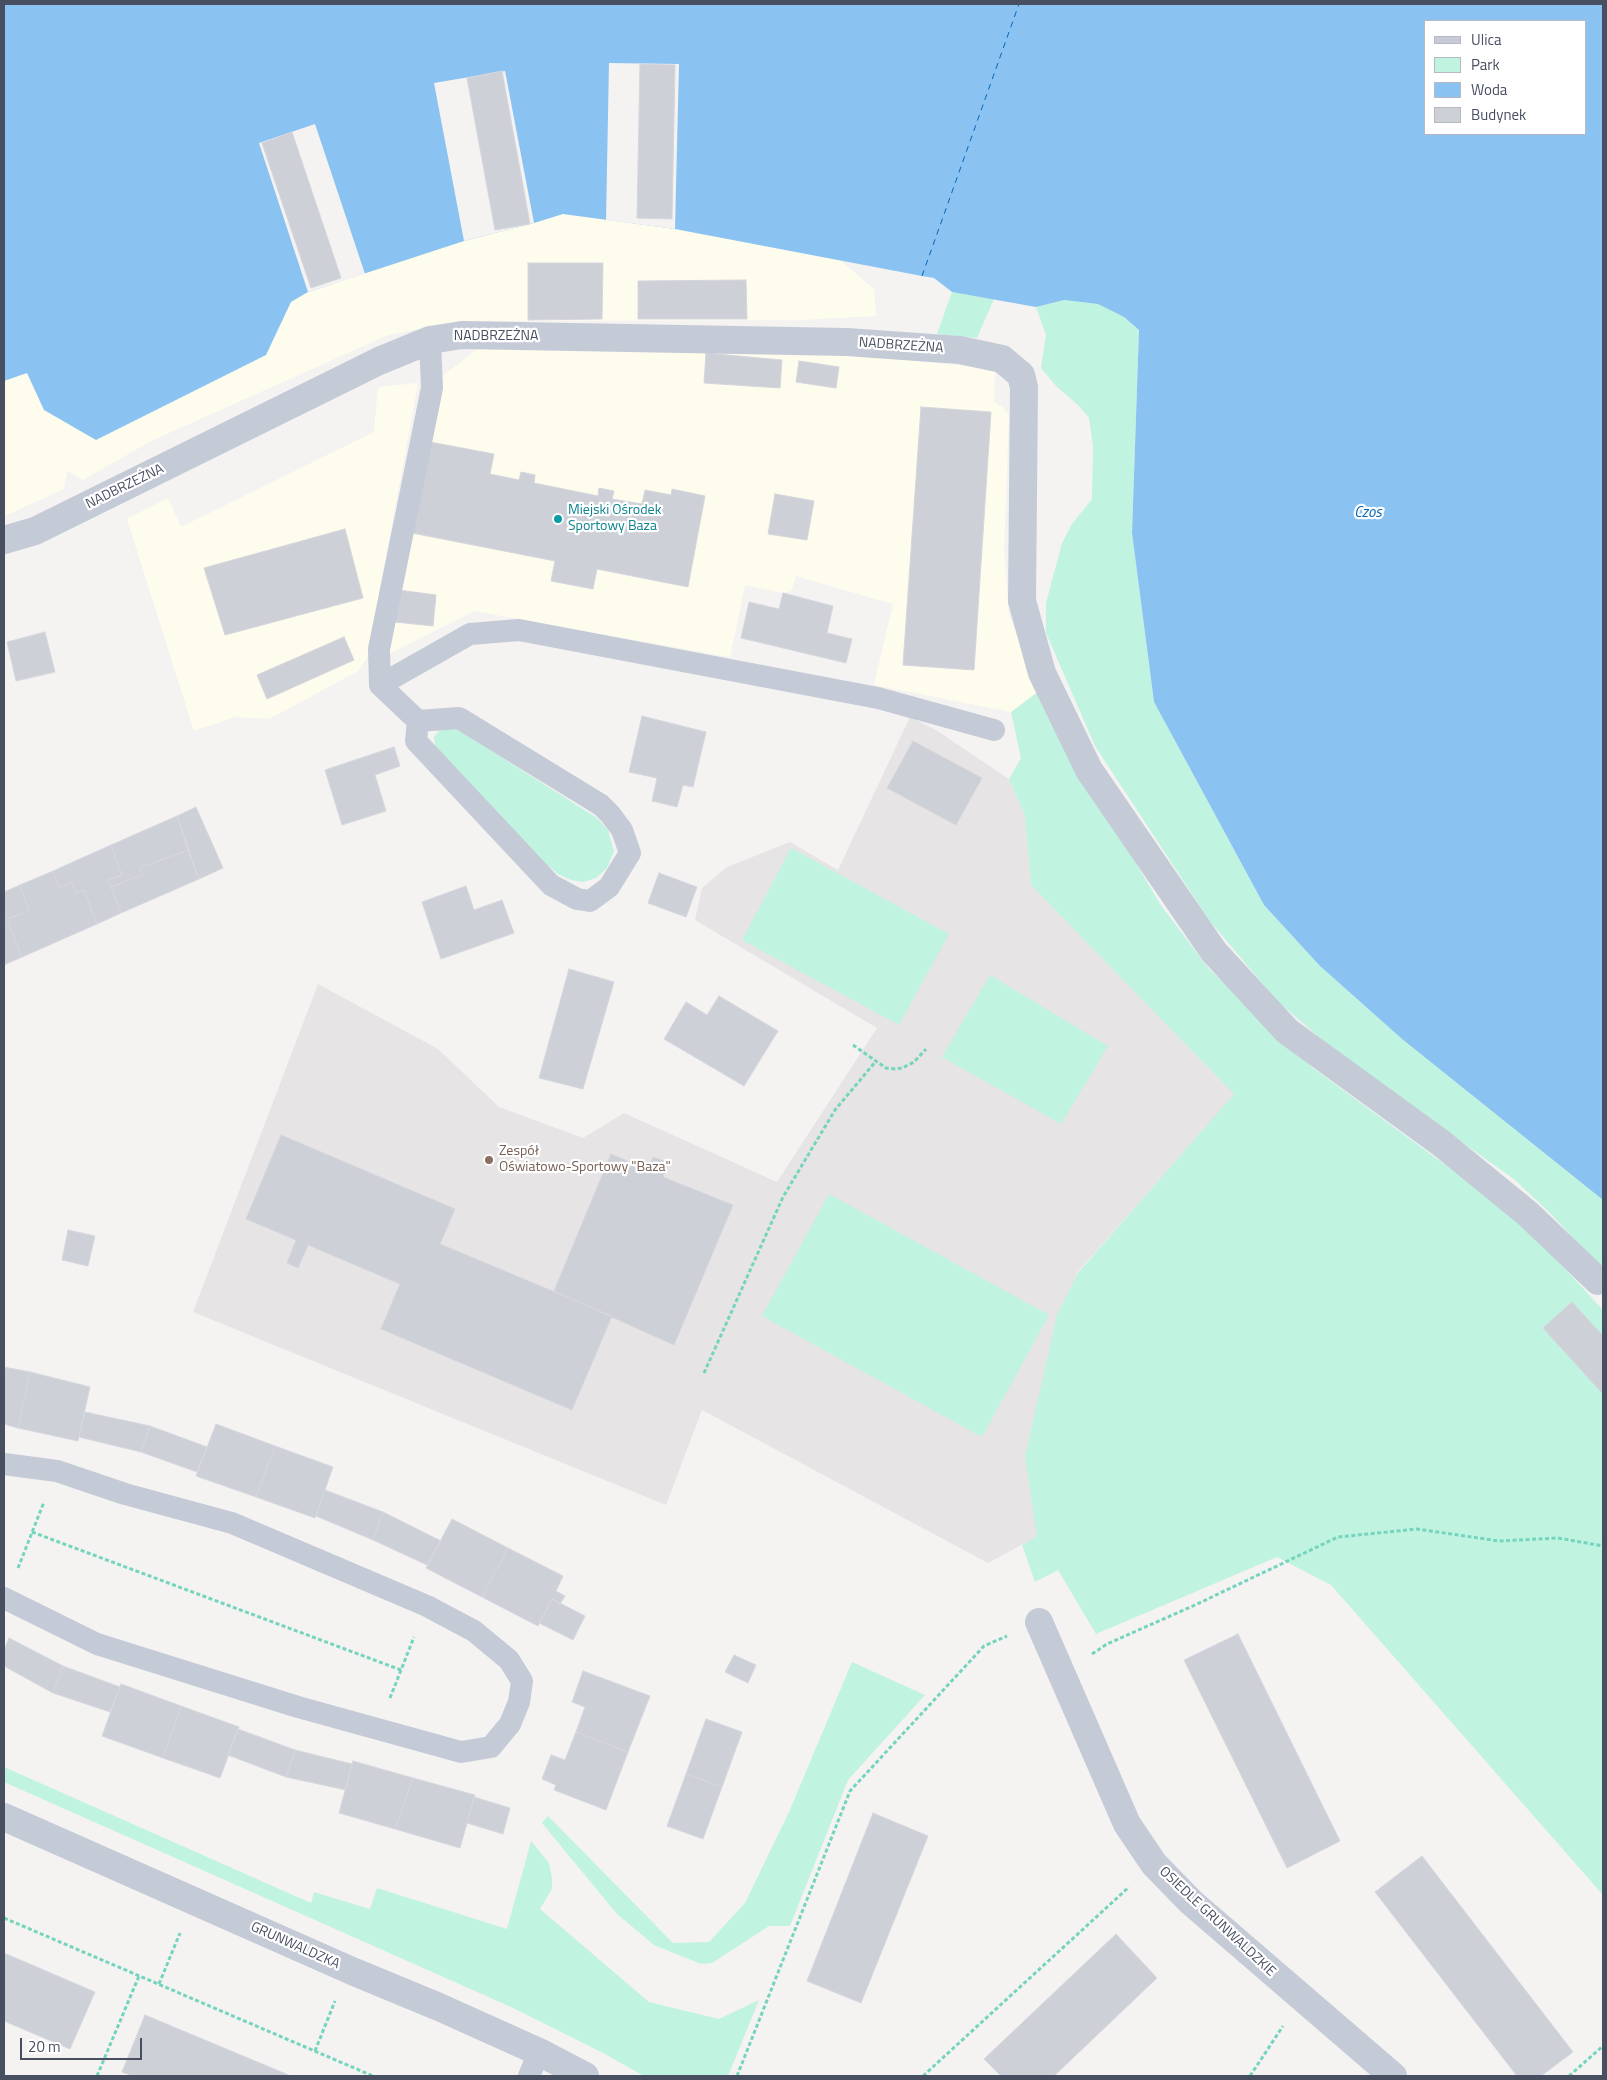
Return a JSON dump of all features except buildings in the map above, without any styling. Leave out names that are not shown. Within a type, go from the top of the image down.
[{"type":"street","name":"NADBRZEŻNA","points":[[4,540],[35,531],[378,361],[430,340],[462,335],[847,342],[960,350],[1002,359],[1021,375],[1024,386],[1022,601],[1042,673],[1089,770],[1214,952],[1288,1031],[1441,1143],[1528,1214],[1601,1284]]},
{"type":"street","name":"OSIEDLE GRUNWALDZKIE","points":[[1038,1622],[1127,1824],[1154,1864],[1191,1902],[1301,1999],[1393,2076]]},
{"type":"street","name":"GRUNWALDZKA","points":[[4,1817],[352,1972],[439,2007],[534,2064],[585,2076]]},
{"type":"lane","points":[[418,721],[416,741],[551,885],[577,899],[590,901],[609,887],[630,853],[622,830],[601,805],[459,718],[418,721],[380,685],[379,649],[432,388],[430,340]]},
{"type":"lane","points":[[380,685],[470,634],[519,630],[878,698],[994,730]]},
{"type":"lane","points":[[4,1464],[57,1471],[125,1494],[232,1523],[426,1606],[474,1630],[509,1660],[522,1681],[518,1702],[510,1724],[491,1747],[461,1752],[378,1730],[97,1644],[4,1598]]},
{"type":"path","points":[[853,1045],[886,1068],[902,1068],[914,1062],[926,1049]]},
{"type":"path","points":[[704,1373],[783,1197],[835,1110],[876,1061]]},
{"type":"path","points":[[4,1598],[57,1471]]},
{"type":"path","points":[[1107,1644],[1195,1605],[1338,1537],[1417,1529],[1499,1541],[1558,1538],[1603,1546]]},
{"type":"path","points":[[32,1532],[401,1670]]},
{"type":"path","points":[[378,1730],[426,1606]]},
{"type":"path","points":[[737,2076],[850,1791],[984,1646],[1038,1622]]},
{"type":"path","points":[[923,2076],[1154,1864]]},
{"type":"path","points":[[4,1918],[373,2076]]},
{"type":"path","points":[[159,1984],[181,1932]]},
{"type":"path","points":[[97,2076],[139,1976]]},
{"type":"path","points":[[1250,2076],[1301,1999]]},
{"type":"path","points":[[315,2051],[335,2000]]},
{"type":"path","points":[[1569,2076],[1603,2046]]},
{"type":"shaded area","points":[[563,214],[675,229],[841,261],[874,289],[876,316],[800,320],[459,321],[388,335],[151,441],[83,480],[67,471],[64,489],[4,516],[4,381],[27,373],[44,410],[266,355],[291,301],[308,292],[464,241]]},
{"type":"shaded area","points":[[479,348],[794,349],[995,369],[994,402],[1003,407],[1009,415],[1004,551],[1009,615],[1039,691],[1011,712],[874,685],[893,604],[796,576],[791,591],[783,593],[745,585],[730,657],[474,611],[389,654],[440,378]]},
{"type":"shaded area","points":[[418,383],[367,658],[358,671],[269,719],[235,717],[194,731],[127,519],[168,498],[181,527],[374,432],[378,387]]},
{"type":"shaded area","name":"Zespół Oświatowo-Sportowy \"Baza\"","points":[[910,717],[936,730],[1009,779],[1025,816],[1031,885],[1235,1094],[1077,1273],[1025,1457],[1038,1536],[988,1563],[702,1410],[666,1505],[193,1312],[318,984],[438,1049],[499,1107],[583,1138],[624,1113],[777,1182],[877,1028],[695,920],[702,888],[727,867],[790,842],[838,870]]},
{"type":"green space","points":[[952,292],[994,299],[977,338],[937,334]]},
{"type":"green space","points":[[1064,300],[1099,304],[1124,317],[1139,330],[1132,533],[1154,702],[1264,905],[1320,966],[1402,1039],[1603,1200],[1603,1270],[1550,1213],[1515,1180],[1345,1059],[1278,1002],[1209,920],[1095,746],[1046,633],[1046,603],[1062,543],[1072,524],[1092,499],[1093,446],[1089,418],[1078,405],[1056,386],[1041,368],[1046,335],[1036,307]]},
{"type":"green space","points":[[1039,691],[1087,780],[1160,904],[1209,969],[1313,1068],[1496,1202],[1543,1245],[1603,1310],[1603,1895],[1331,1585],[1277,1557],[1096,1634],[1058,1570],[1035,1582],[1022,1545],[1037,1536],[1025,1457],[1057,1315],[1078,1273],[1234,1094],[1031,885],[1025,816],[1009,779],[1021,758],[1011,712]]},
{"type":"green space","points":[[451,728],[460,731],[597,818],[608,830],[614,851],[607,868],[596,878],[583,882],[571,880],[558,874],[540,859],[436,750],[434,737],[439,731]]},
{"type":"green space","points":[[791,848],[949,934],[899,1025],[742,940]]},
{"type":"green space","points":[[990,975],[1108,1046],[1061,1124],[942,1057]]},
{"type":"green space","points":[[829,1194],[1049,1315],[982,1437],[762,1316]]},
{"type":"green space","points":[[852,1662],[925,1695],[848,1780],[790,1926],[769,1926],[712,1963],[701,1964],[654,1945],[617,1914],[542,1823],[548,1816],[673,1943],[709,1942],[745,1903],[789,1812]]},
{"type":"green space","points":[[4,1767],[311,1903],[314,1892],[370,1909],[377,1888],[507,1929],[531,1841],[549,1863],[552,1878],[552,1889],[540,1909],[649,2002],[719,2019],[759,2000],[728,2076],[644,2076],[603,2053],[511,2007],[4,1782]]},
{"type":"water","name":"Czos","points":[[4,4],[1603,4],[1603,1200],[1402,1039],[1320,966],[1264,905],[1154,702],[1132,533],[1139,330],[1124,317],[1098,304],[1064,300],[1036,307],[952,292],[934,278],[675,229],[563,214],[464,241],[308,292],[291,302],[266,355],[96,440],[44,410],[27,373],[4,381]]},
{"type":"pier","points":[[609,63],[679,64],[675,229],[606,220]]},
{"type":"pier","points":[[505,71],[534,223],[464,241],[434,83]]},
{"type":"pier","points":[[315,124],[365,274],[308,292],[259,143]]},
{"type":"ferry route","points":[[922,276],[1019,4]]},
{"type":"place","name":"Miejski Ośrodek Sportowy Baza","points":[[558,519]]},
{"type":"place","name":"Zespół Oświatowo-Sportowy \"Baza\"","points":[[489,1160]]}]
